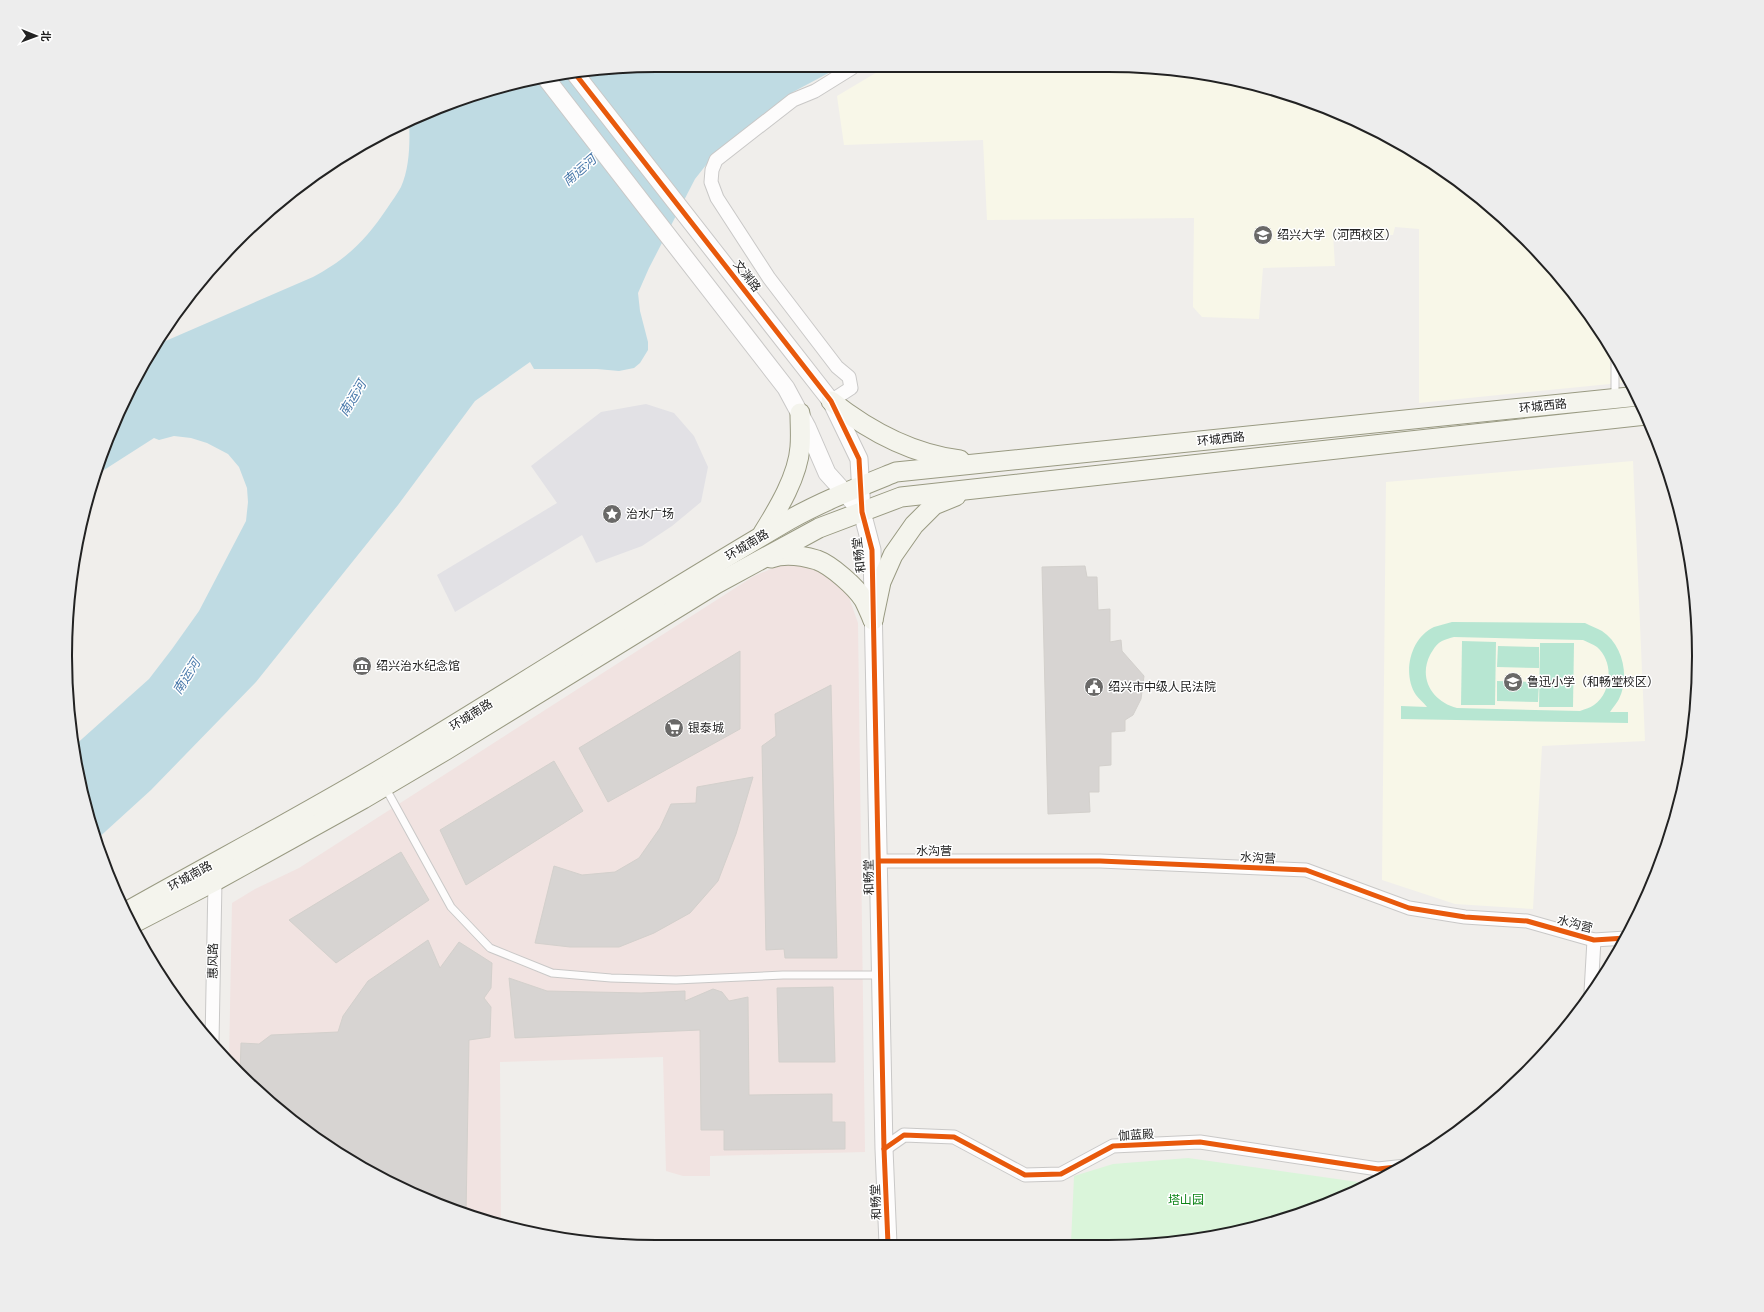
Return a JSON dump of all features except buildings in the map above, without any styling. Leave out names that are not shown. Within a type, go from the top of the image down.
[{"type":"main road","name":"环城西路","points":[[810,508],[896,472],[1631,397]]},
{"type":"main road","points":[[830,401],[855,420],[893,441],[924,452],[958,460],[991,462]]},
{"type":"main road","points":[[760,537],[779,508],[793,477],[800,448],[800,413]]},
{"type":"main road","name":"环城西路","points":[[819,528],[901,497],[1640,415]]},
{"type":"main road","points":[[873,620],[881,582],[893,555],[914,525],[934,506],[959,495],[993,486]]},
{"type":"main road","name":"环城南路","points":[[130,910],[202,869],[381,779],[760,537],[810,508]]},
{"type":"main road","name":"环城南路","points":[[136,922],[215,880],[381,779],[716,584],[819,528]]},
{"type":"main road","points":[[752,565],[779,555],[794,555],[818,560],[843,577],[863,599],[873,620]]},
{"type":"street","points":[[830,401],[851,388],[849,378],[837,367],[769,278],[717,198],[711,182],[712,170],[716,160],[794,100],[815,90],[845,72]]},
{"type":"street","name":"文渊路","points":[[578,77],[830,401],[859,459],[853,489],[862,512]]},
{"type":"street","points":[[550,82],[706,282],[786,388],[800,413],[827,473],[853,489]]},
{"type":"street","name":"和畅堂","points":[[862,512],[872,550],[884,1149],[888,1240]]},
{"type":"street","name":"水沟营","points":[[879,861],[1100,861],[1306,870],[1409,908],[1465,917],[1527,921],[1594,940],[1619,938]]},
{"type":"street","name":"惠风路","points":[[212,1035],[215,880]]},
{"type":"street","points":[[1591,983],[1594,940]]},
{"type":"street","name":"伽蓝殿","points":[[884,1149],[904,1135],[954,1138],[1025,1175],[1061,1174],[1114,1146],[1200,1142],[1378,1169],[1389,1168]]},
{"type":"lane","points":[[1615,366],[1615,399]]},
{"type":"lane","points":[[381,779],[451,907],[490,948],[552,973],[611,978],[676,980],[783,975],[881,975]]},
{"type":"shaded area","name":"绍兴大学（河西校区）","points":[[877,72],[1108,72],[1146,73],[1222,83],[1296,103],[1331,116],[1400,150],[1432,170],[1464,193],[1493,217],[1521,243],[1571,300],[1594,332],[1624,383],[1419,403],[1419,229],[1395,227],[1393,235],[1333,234],[1335,266],[1263,268],[1259,319],[1202,317],[1193,307],[1194,218],[987,220],[983,140],[844,145],[837,96]]},
{"type":"shaded area","name":"治水广场","points":[[646,404],[674,413],[694,436],[708,467],[701,502],[672,526],[642,546],[596,563],[582,535],[455,612],[437,575],[557,503],[531,466],[601,412]]},
{"type":"shaded area","name":"鲁迅小学（和畅堂校区）","points":[[1633,461],[1645,741],[1542,746],[1533,909],[1455,904],[1382,880],[1386,482]]},
{"type":"shaded area","points":[[792,560],[823,573],[846,589],[858,623],[865,1152],[710,1156],[710,1176],[683,1176],[666,1171],[663,1057],[500,1062],[501,1219],[433,1196],[364,1162],[332,1142],[300,1119],[243,1069],[229,1054],[232,903],[255,889],[299,868],[754,576]]},
{"type":"green space","points":[[1452,622],[1585,623],[1602,631],[1615,644],[1620,653],[1624,672],[1622,690],[1618,701],[1610,712],[1628,712],[1628,723],[1401,719],[1401,706],[1427,707],[1416,695],[1410,677],[1409,667],[1414,648],[1419,639],[1426,632],[1434,627]],"holes":[[[1454,637],[1583,640],[1597,647],[1602,653],[1606,661],[1609,677],[1604,693],[1600,699],[1592,706],[1580,711],[1457,708],[1441,701],[1430,688],[1427,681],[1427,664],[1430,655],[1438,644],[1444,640]]]},
{"type":"green space","points":[[1462,641],[1496,642],[1495,705],[1461,705]]},
{"type":"green space","points":[[1540,643],[1574,643],[1573,707],[1539,707]]},
{"type":"green space","points":[[1498,646],[1539,647],[1539,668],[1497,667]]},
{"type":"green space","points":[[1497,681],[1539,682],[1538,702],[1497,701]]},
{"type":"green space","name":"塔山园","points":[[1188,1158],[1361,1182],[1331,1196],[1296,1209],[1222,1229],[1146,1239],[1071,1240],[1074,1176],[1113,1164]]},
{"type":"water","name":"南运河","points":[[830,72],[793,92],[710,160],[695,179],[649,268],[638,293],[640,311],[648,342],[648,350],[640,363],[634,368],[619,371],[597,369],[534,369],[530,362],[475,401],[398,505],[256,682],[151,790],[101,836],[83,770],[79,742],[149,679],[199,611],[246,521],[248,502],[247,488],[239,467],[228,454],[207,443],[191,438],[174,436],[159,440],[154,438],[102,471],[116,433],[132,398],[164,342],[313,277],[336,263],[364,239],[380,219],[401,187],[408,163],[409,127],[468,103],[542,83],[618,73]]},
{"type":"cycle path","points":[[578,77],[831,401],[859,459],[862,512],[872,550],[884,1149],[888,1240]]},
{"type":"cycle path","points":[[879,861],[1100,861],[1306,870],[1409,908],[1465,917],[1527,921],[1594,940],[1619,938]]},
{"type":"cycle path","points":[[884,1149],[904,1135],[954,1137],[1025,1175],[1061,1174],[1113,1146],[1200,1142],[1378,1169],[1389,1168]]},
{"type":"place","name":"绍兴大学（河西校区）","points":[[1263,235]]},
{"type":"place","name":"治水广场","points":[[612,514]]},
{"type":"place","name":"绍兴治水纪念馆","points":[[362,666]]},
{"type":"place","name":"鲁迅小学（和畅堂校区）","points":[[1513,682]]},
{"type":"place","name":"绍兴市中级人民法院","points":[[1094,687]]},
{"type":"place","name":"银泰城","points":[[674,728]]}]
